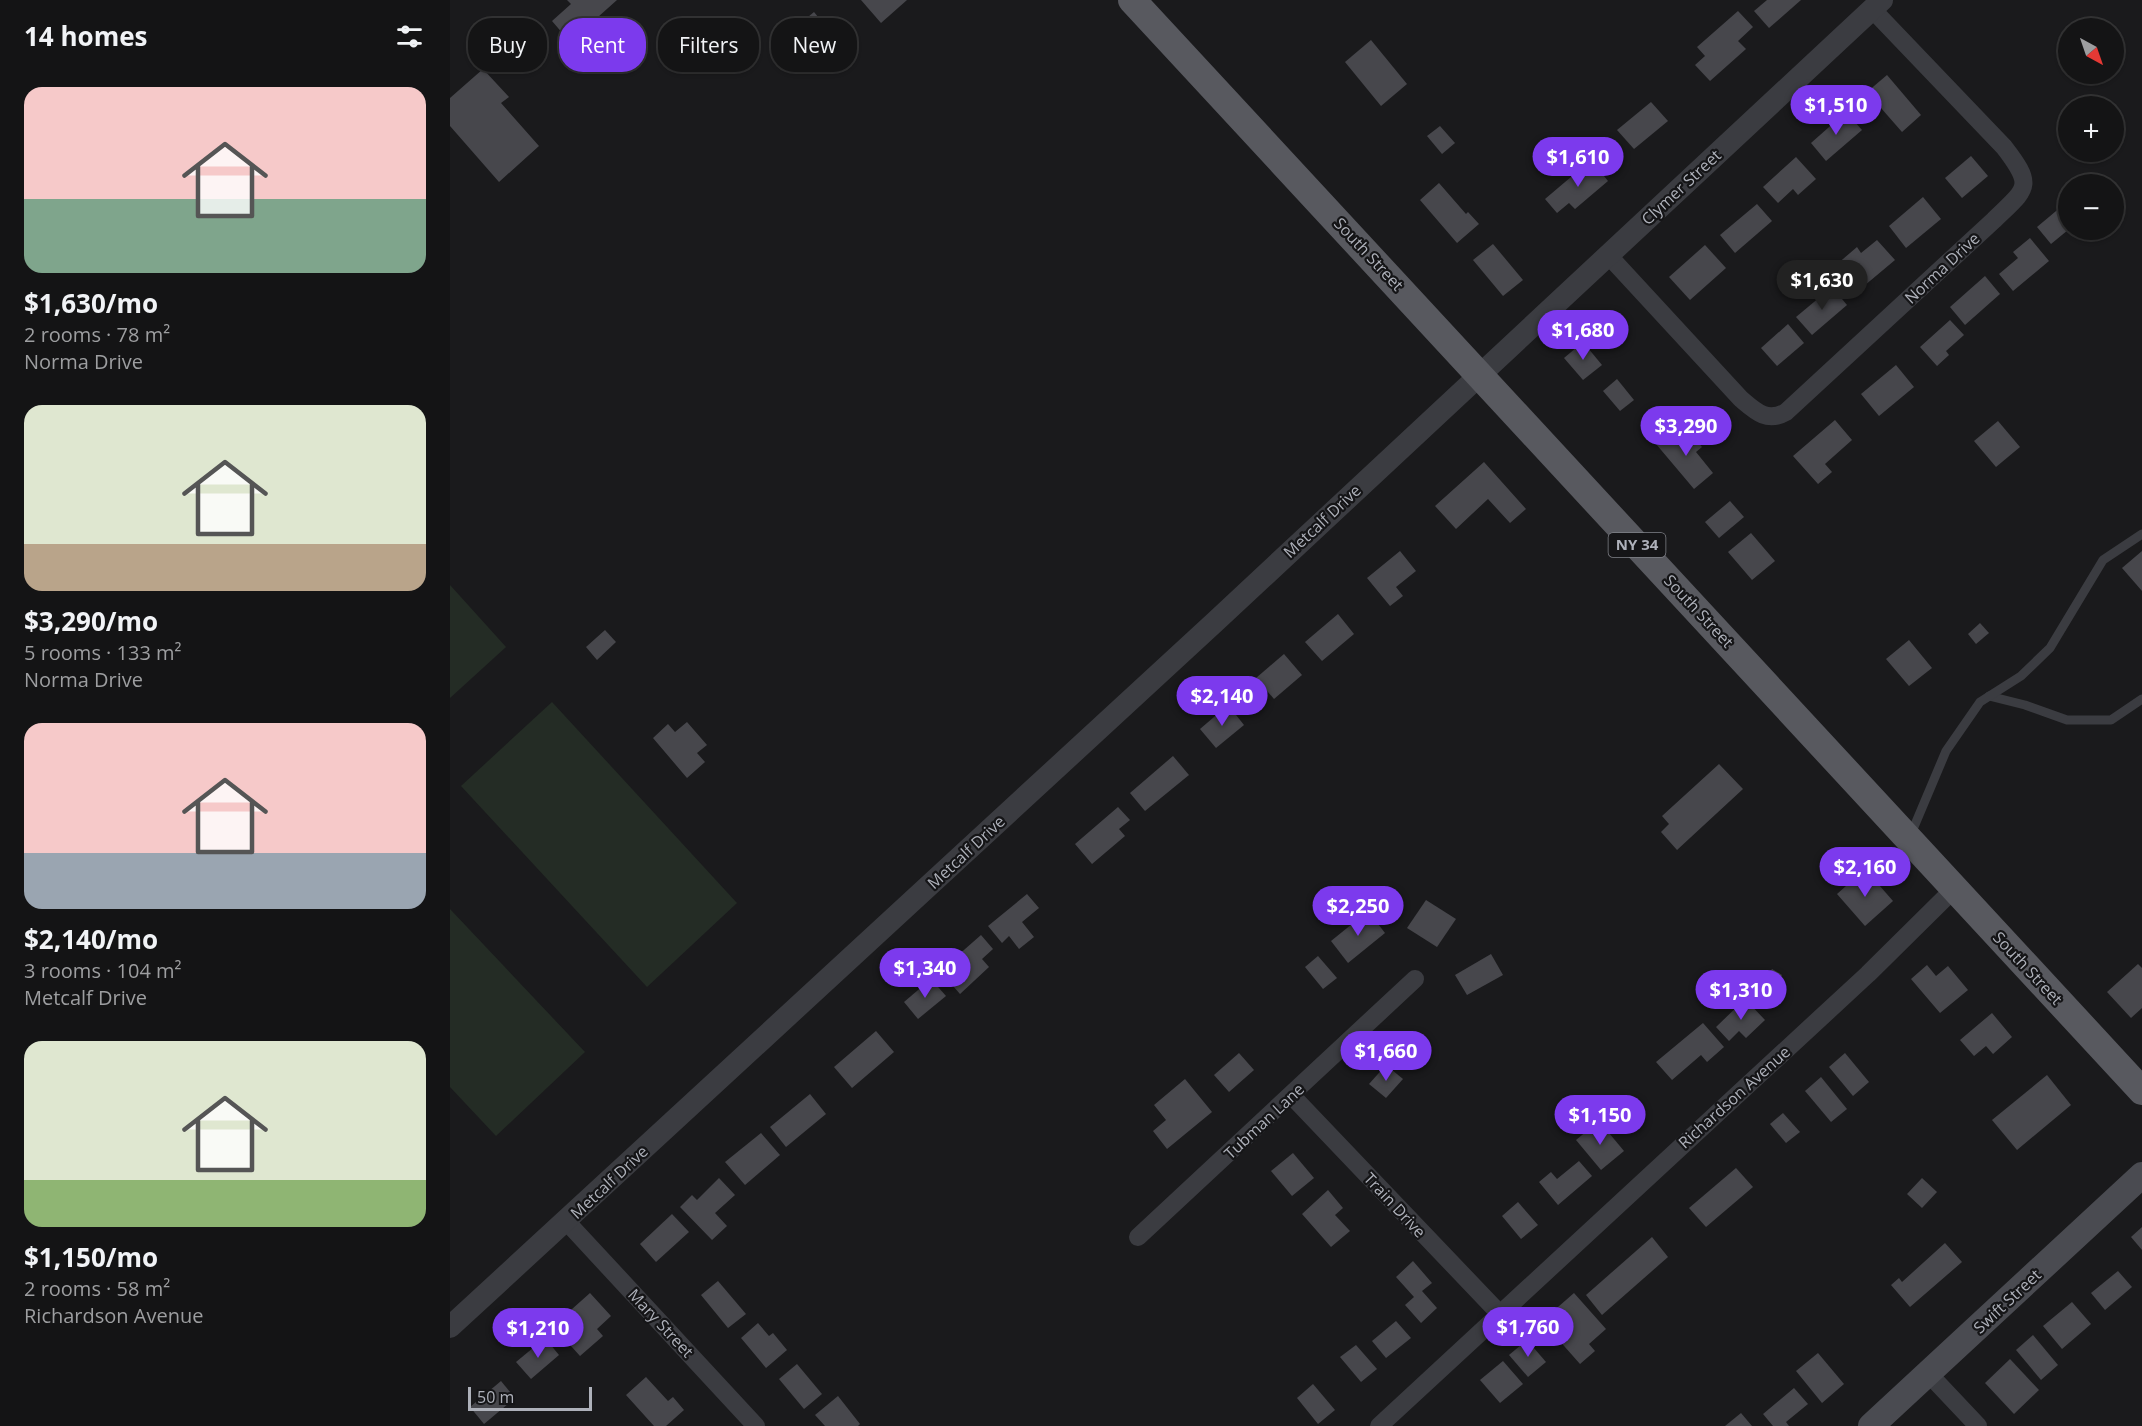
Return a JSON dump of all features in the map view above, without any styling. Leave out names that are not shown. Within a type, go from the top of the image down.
[{"type":"main road","name":"South Street","points":[[1132,0],[2142,1091]]},
{"type":"main road","name":"Swift Street","points":[[1871,1426],[2142,1175]]},
{"type":"street","name":"Clymer Street","points":[[1479,374],[1877,5]]},
{"type":"street","name":"Norma Drive","points":[[1608,255],[1741,399],[1763,416],[1775,417],[1786,412],[1994,220],[2022,190],[2024,179],[2020,168],[2004,147],[1877,5]]},
{"type":"street","name":"Metcalf Drive","points":[[450,1327],[1198,637],[1479,374]]},
{"type":"street","name":"Richardson Avenue","points":[[1379,1426],[1868,974],[1955,888]]},
{"type":"street","name":"Tubman Lane","points":[[1138,1237],[1415,979]]},
{"type":"street","name":"Train Drive","points":[[1292,1095],[1499,1313]]},
{"type":"street","name":"Mary Street","points":[[566,1221],[748,1423]]},
{"type":"street","points":[[1928,1373],[1978,1426]]},
{"type":"lane","points":[[1909,839],[1946,751],[1980,702],[2020,676],[2050,648],[2103,560],[2142,534]]},
{"type":"lane","points":[[1989,696],[2025,705],[2067,720],[2111,720],[2142,699]]},
{"type":"shaded area","points":[[450,585],[506,647],[450,698]]},
{"type":"shaded area","points":[[552,702],[737,903],[647,987],[461,786]]},
{"type":"shaded area","points":[[450,909],[585,1052],[496,1136],[450,1087]]},
{"type":"building","points":[[567,0],[617,0],[597,18],[559,18],[559,29],[552,21],[571,4]]},
{"type":"building","points":[[861,0],[907,0],[881,23]]},
{"type":"building","points":[[1767,0],[1801,0],[1769,28],[1754,11]]},
{"type":"building","points":[[1738,11],[1753,27],[1738,41],[1746,49],[1710,81],[1695,65],[1705,56],[1697,47]]},
{"type":"building","points":[[814,12],[819,18],[807,18]]},
{"type":"building","points":[[1371,40],[1407,84],[1381,106],[1345,62]]},
{"type":"building","points":[[480,72],[486,72],[509,97],[501,103],[539,146],[499,182],[450,126],[450,98]]},
{"type":"building","points":[[1887,75],[1921,115],[1902,132],[1867,92]]},
{"type":"building","points":[[1651,102],[1668,121],[1634,149],[1617,130]]},
{"type":"building","points":[[1846,112],[1862,130],[1826,161],[1811,143]]},
{"type":"building","points":[[1440,126],[1455,143],[1442,154],[1427,136]]},
{"type":"building","points":[[1971,156],[1988,176],[1962,198],[1945,178]]},
{"type":"building","points":[[1796,157],[1816,179],[1798,195],[1793,189],[1778,203],[1763,187]]},
{"type":"building","points":[[1591,160],[1608,181],[1575,209],[1569,203],[1557,213],[1545,199]]},
{"type":"building","points":[[1439,183],[1466,214],[1468,212],[1479,224],[1457,243],[1420,200]]},
{"type":"building","points":[[1923,197],[1941,219],[1906,248],[1889,226]]},
{"type":"building","points":[[1757,204],[1772,221],[1735,253],[1720,235]]},
{"type":"building","points":[[2058,209],[2058,238],[2051,244],[2037,227]]},
{"type":"building","points":[[2030,238],[2049,261],[2013,291],[1999,274],[2018,258],[2013,252]]},
{"type":"building","points":[[1877,240],[1895,260],[1858,291],[1836,265],[1857,247],[1861,253]]},
{"type":"building","points":[[1493,244],[1523,280],[1503,296],[1473,260]]},
{"type":"building","points":[[1705,245],[1726,268],[1690,300],[1669,277]]},
{"type":"building","points":[[1985,276],[2000,294],[1965,325],[1950,307]]},
{"type":"building","points":[[1832,287],[1847,305],[1812,335],[1796,317]]},
{"type":"building","points":[[1950,320],[1964,335],[1946,351],[1949,355],[1937,366],[1920,347]]},
{"type":"building","points":[[1788,324],[1804,343],[1777,366],[1761,348]]},
{"type":"building","points":[[1583,342],[1602,365],[1583,380],[1564,358]]},
{"type":"building","points":[[1896,365],[1914,387],[1879,416],[1861,394]]},
{"type":"building","points":[[1617,379],[1634,400],[1620,411],[1603,391]]},
{"type":"building","points":[[1835,420],[1852,440],[1825,464],[1832,472],[1818,484],[1793,456]]},
{"type":"building","points":[[1998,421],[2020,447],[1996,467],[1974,441]]},
{"type":"building","points":[[1687,429],[1702,447],[1696,452],[1713,473],[1694,489],[1656,444],[1673,430],[1679,437]]},
{"type":"building","points":[[1484,462],[1526,509],[1510,523],[1488,499],[1456,529],[1435,506]]},
{"type":"building","points":[[1730,501],[1744,517],[1719,538],[1705,522]]},
{"type":"building","points":[[1751,533],[1775,561],[1752,580],[1728,552]]},
{"type":"building","points":[[1400,551],[1416,571],[1396,587],[1403,596],[1390,606],[1367,578]]},
{"type":"building","points":[[2142,551],[2142,591],[2122,568]]},
{"type":"building","points":[[1338,614],[1354,634],[1322,661],[1305,642]]},
{"type":"building","points":[[1980,623],[1989,633],[1976,644],[1968,634]]},
{"type":"building","points":[[605,630],[616,642],[597,660],[586,647]]},
{"type":"building","points":[[1909,640],[1932,668],[1909,686],[1886,659]]},
{"type":"building","points":[[1284,654],[1302,675],[1274,699],[1256,678]]},
{"type":"building","points":[[1228,705],[1244,725],[1216,748],[1200,729]]},
{"type":"building","points":[[687,722],[707,745],[697,753],[705,762],[687,778],[653,738],[668,724],[675,732]]},
{"type":"building","points":[[1173,756],[1189,775],[1145,811],[1130,793]]},
{"type":"building","points":[[1719,764],[1743,789],[1677,850],[1661,832],[1669,824],[1662,816]]},
{"type":"building","points":[[1118,807],[1130,820],[1119,829],[1125,836],[1092,864],[1075,844]]},
{"type":"building","points":[[1865,869],[1893,901],[1865,926],[1837,894]]},
{"type":"building","points":[[1027,894],[1039,908],[1022,922],[1034,937],[1019,949],[1009,936],[1002,943],[988,926]]},
{"type":"building","points":[[1426,900],[1456,919],[1437,947],[1407,928]]},
{"type":"building","points":[[1368,911],[1385,933],[1348,963],[1331,941]]},
{"type":"building","points":[[981,935],[993,949],[982,959],[989,967],[960,994],[940,971]]},
{"type":"building","points":[[1491,954],[1503,975],[1467,995],[1455,975]]},
{"type":"building","points":[[1318,956],[1337,978],[1323,989],[1305,967]]},
{"type":"building","points":[[2138,964],[2142,968],[2142,1008],[2131,1018],[2107,992]]},
{"type":"building","points":[[1927,965],[1936,976],[1948,966],[1968,990],[1940,1013],[1911,979]]},
{"type":"building","points":[[1772,969],[1782,975],[1771,993],[1761,988]]},
{"type":"building","points":[[931,979],[946,996],[918,1019],[904,1002]]},
{"type":"building","points":[[1745,999],[1765,1020],[1746,1038],[1739,1031],[1729,1041],[1716,1027]]},
{"type":"building","points":[[1992,1013],[2012,1037],[1993,1054],[1986,1046],[1974,1056],[1960,1040]]},
{"type":"building","points":[[1703,1023],[1724,1047],[1707,1062],[1701,1055],[1672,1080],[1656,1062]]},
{"type":"building","points":[[876,1031],[894,1052],[852,1088],[834,1067]]},
{"type":"building","points":[[1239,1053],[1254,1070],[1229,1092],[1214,1075]]},
{"type":"building","points":[[1845,1053],[1869,1082],[1853,1096],[1829,1067]]},
{"type":"building","points":[[1386,1065],[1403,1079],[1386,1098],[1369,1084]]},
{"type":"building","points":[[2047,1075],[2071,1105],[2017,1150],[1992,1120]]},
{"type":"building","points":[[1821,1077],[1847,1109],[1831,1122],[1805,1091]]},
{"type":"building","points":[[1185,1079],[1212,1112],[1167,1149],[1153,1131],[1166,1120],[1154,1105]]},
{"type":"building","points":[[810,1094],[826,1114],[786,1147],[770,1127]]},
{"type":"building","points":[[1783,1113],[1800,1132],[1786,1143],[1770,1124]]},
{"type":"building","points":[[1599,1121],[1624,1151],[1601,1170],[1576,1140]]},
{"type":"building","points":[[761,1133],[780,1155],[745,1185],[725,1162]]},
{"type":"building","points":[[1293,1153],[1314,1178],[1292,1196],[1271,1171]]},
{"type":"building","points":[[1579,1161],[1592,1176],[1558,1205],[1539,1182],[1551,1172],[1557,1179]]},
{"type":"building","points":[[1736,1168],[1753,1187],[1706,1227],[1689,1208]]},
{"type":"building","points":[[719,1178],[735,1195],[715,1213],[727,1226],[712,1240],[680,1207],[692,1195],[697,1200]]},
{"type":"building","points":[[1922,1178],[1937,1192],[1922,1208],[1907,1194]]},
{"type":"building","points":[[1328,1190],[1343,1208],[1335,1215],[1350,1231],[1331,1247],[1302,1214]]},
{"type":"building","points":[[1518,1202],[1538,1225],[1521,1239],[1502,1216]]},
{"type":"building","points":[[672,1214],[689,1232],[656,1262],[640,1244]]},
{"type":"building","points":[[2142,1227],[2142,1250],[2131,1237]]},
{"type":"building","points":[[1652,1237],[1668,1257],[1602,1315],[1586,1295]]},
{"type":"building","points":[[1945,1243],[1962,1262],[1910,1307],[1891,1285],[1899,1278],[1902,1282]]},
{"type":"building","points":[[1413,1261],[1432,1283],[1422,1291],[1437,1308],[1421,1323],[1405,1305],[1414,1297],[1396,1277]]},
{"type":"building","points":[[2118,1271],[2132,1287],[2105,1310],[2091,1293]]},
{"type":"building","points":[[718,1281],[746,1314],[728,1328],[701,1295]]},
{"type":"building","points":[[590,1293],[611,1316],[597,1329],[603,1336],[580,1356],[553,1326]]},
{"type":"building","points":[[1574,1293],[1606,1329],[1589,1344],[1595,1351],[1580,1364],[1542,1321]]},
{"type":"building","points":[[2072,1302],[2091,1324],[2062,1349],[2043,1326]]},
{"type":"building","points":[[1396,1321],[1411,1338],[1386,1358],[1372,1341]]},
{"type":"building","points":[[758,1323],[769,1336],[773,1333],[787,1350],[766,1368],[741,1338]]},
{"type":"building","points":[[2033,1335],[2058,1365],[2041,1380],[2016,1350]]},
{"type":"building","points":[[545,1338],[559,1355],[531,1379],[516,1362]]},
{"type":"building","points":[[1527,1340],[1546,1362],[1528,1377],[1509,1355]]},
{"type":"building","points":[[1356,1345],[1377,1369],[1361,1382],[1340,1357]]},
{"type":"building","points":[[1818,1353],[1844,1384],[1822,1403],[1796,1371]]},
{"type":"building","points":[[2010,1359],[2039,1390],[2014,1414],[1985,1383]]},
{"type":"building","points":[[1503,1361],[1523,1384],[1500,1403],[1480,1380]]},
{"type":"building","points":[[797,1364],[822,1394],[804,1409],[779,1379]]},
{"type":"building","points":[[646,1377],[668,1401],[673,1397],[684,1410],[666,1426],[654,1426],[626,1395]]},
{"type":"building","points":[[501,1381],[515,1398],[484,1424],[470,1407]]},
{"type":"building","points":[[1313,1384],[1335,1410],[1318,1424],[1297,1398]]},
{"type":"building","points":[[1794,1388],[1808,1404],[1786,1422],[1789,1426],[1773,1426],[1763,1414]]},
{"type":"building","points":[[838,1396],[860,1424],[858,1426],[825,1426],[815,1415]]},
{"type":"building","points":[[1741,1413],[1752,1426],[1725,1426]]}]
